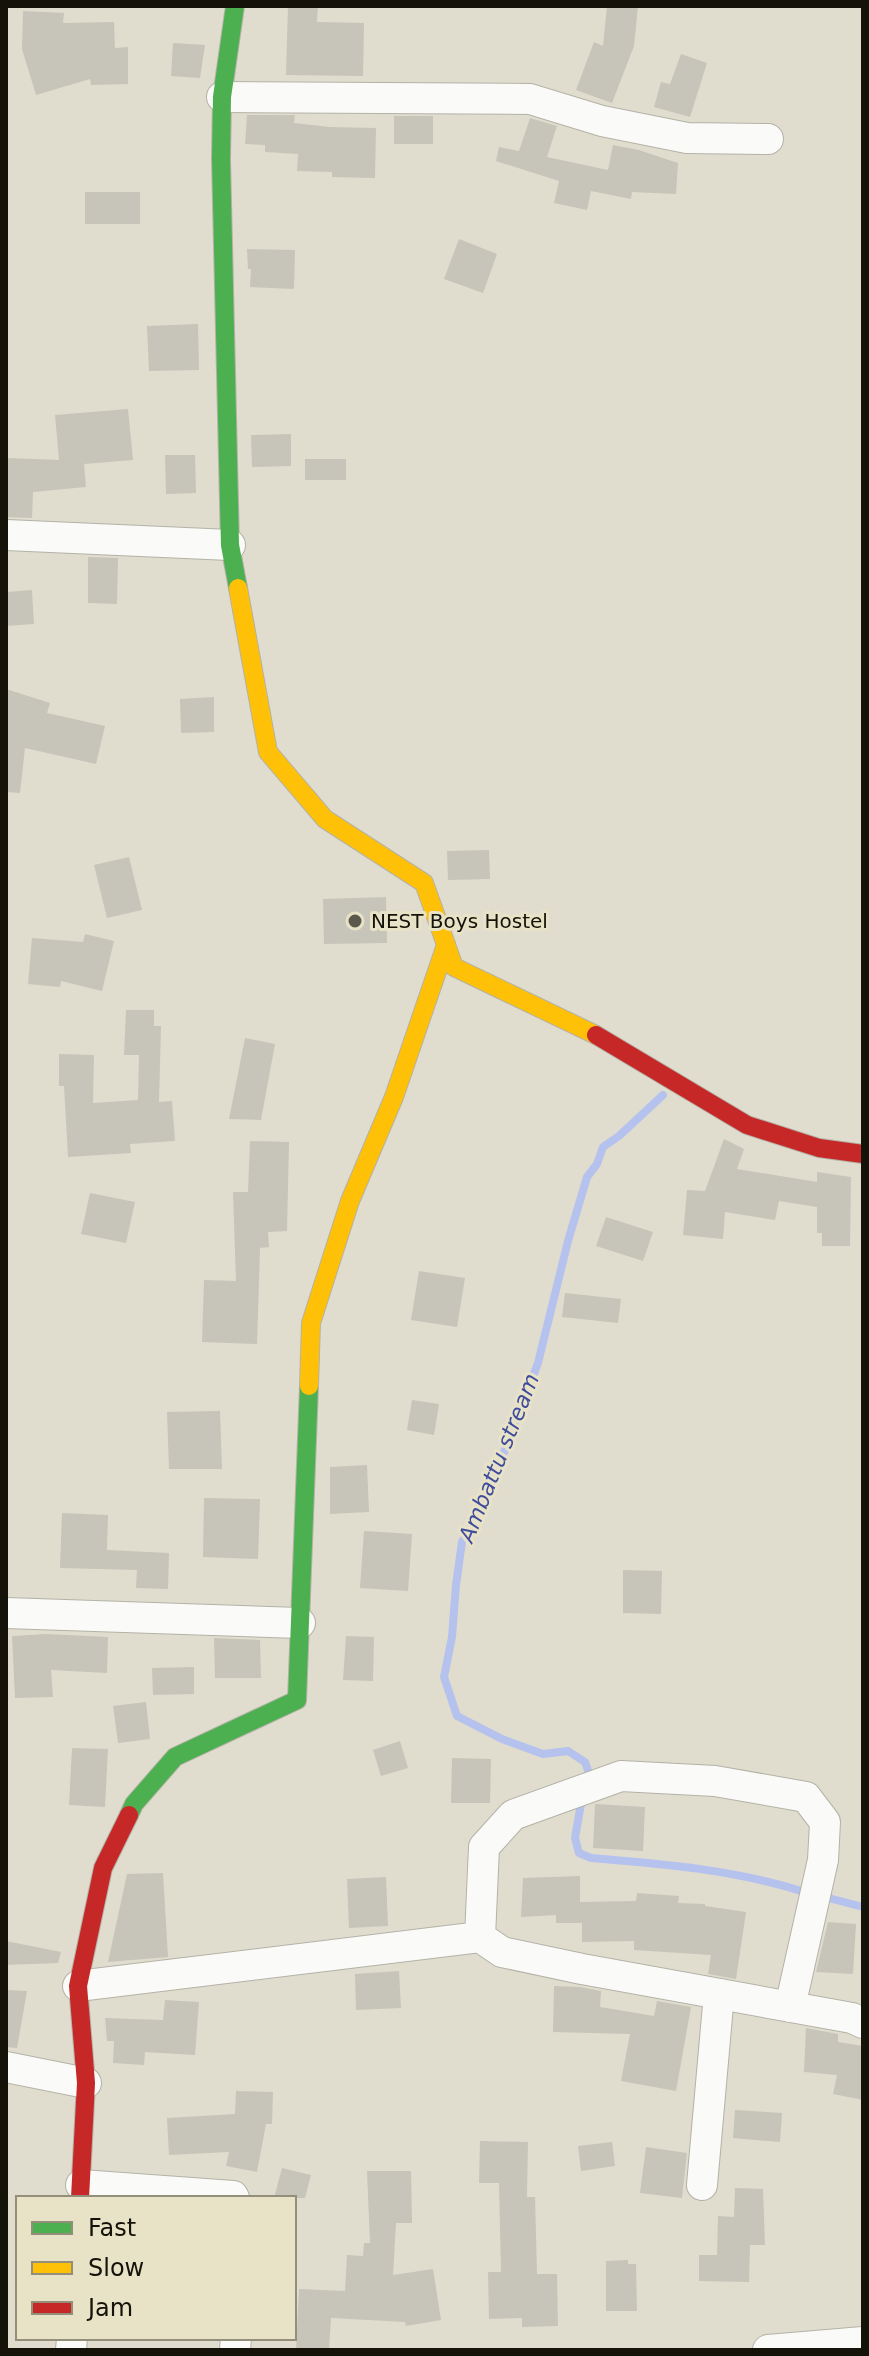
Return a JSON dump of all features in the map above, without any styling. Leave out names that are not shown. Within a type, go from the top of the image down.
[{"type":"street","points":[[235,6],[222,97],[221,159],[230,545],[268,752],[325,819],[424,883],[454,967],[608,1041],[747,1125],[819,1148],[863,1154]]},
{"type":"street","points":[[222,97],[530,99],[602,121],[687,138],[768,139]]},
{"type":"street","points":[[6,535],[230,545]]},
{"type":"street","points":[[233,2196],[176,2191],[80,2192],[86,2083],[78,1986],[103,1868],[134,1804],[175,1757],[297,1700],[311,1323],[350,1201],[394,1097],[446,945]]},
{"type":"street","points":[[6,1613],[300,1623]]},
{"type":"street","points":[[480,1937],[484,1847],[513,1815],[621,1776],[715,1781],[806,1797],[825,1822],[823,1860],[790,2007]]},
{"type":"street","points":[[78,1986],[480,1937],[502,1952],[852,2018],[863,2023]]},
{"type":"street","points":[[702,2185],[719,1994]]},
{"type":"street","points":[[6,2067],[86,2083]]},
{"type":"street","points":[[768,2350],[863,2342]]},
{"type":"building","points":[[288,6],[318,6],[317,22],[364,23],[363,76],[286,75]]},
{"type":"building","points":[[607,6],[638,6],[634,46],[612,103],[576,90],[594,42],[603,46]]},
{"type":"building","points":[[23,11],[64,13],[63,23],[114,22],[115,48],[128,47],[128,84],[91,85],[90,79],[36,95],[22,49]]},
{"type":"building","points":[[173,43],[205,45],[200,78],[171,76]]},
{"type":"building","points":[[681,54],[707,63],[690,117],[654,107],[661,82],[670,84]]},
{"type":"building","points":[[247,115],[295,115],[294,123],[376,128],[375,178],[332,177],[332,172],[297,171],[298,154],[265,152],[265,145],[245,144]]},
{"type":"building","points":[[394,116],[433,116],[433,144],[394,144]]},
{"type":"building","points":[[530,118],[557,126],[547,157],[608,170],[613,145],[678,163],[676,194],[632,192],[631,199],[591,191],[587,210],[554,203],[559,181],[496,161],[499,147],[519,151]]},
{"type":"building","points":[[85,192],[140,192],[140,224],[85,224]]},
{"type":"building","points":[[459,239],[497,254],[483,293],[444,279]]},
{"type":"building","points":[[247,249],[295,250],[294,289],[250,287],[251,269],[248,269]]},
{"type":"building","points":[[198,324],[199,370],[149,371],[147,326]]},
{"type":"building","points":[[128,409],[133,460],[84,464],[86,487],[33,492],[32,518],[6,517],[7,458],[59,460],[55,415]]},
{"type":"building","points":[[291,434],[291,466],[252,467],[251,435]]},
{"type":"building","points":[[165,455],[195,455],[196,493],[166,494]]},
{"type":"building","points":[[305,459],[346,459],[346,480],[305,480]]},
{"type":"building","points":[[88,557],[118,558],[117,604],[88,603]]},
{"type":"building","points":[[32,590],[34,624],[6,626],[6,592]]},
{"type":"building","points":[[6,689],[50,703],[47,713],[105,726],[96,764],[25,748],[20,793],[6,792]]},
{"type":"building","points":[[214,697],[214,732],[181,733],[180,699]]},
{"type":"building","points":[[489,850],[490,879],[448,880],[447,851]]},
{"type":"building","points":[[129,857],[142,910],[107,918],[94,865]]},
{"type":"building","name":"NEST Boys Hostel","points":[[386,897],[387,943],[324,944],[323,899]]},
{"type":"building","points":[[85,934],[114,941],[102,991],[61,981],[60,987],[28,984],[32,938],[83,942]]},
{"type":"building","points":[[126,1010],[154,1010],[154,1026],[161,1026],[159,1102],[172,1101],[175,1141],[130,1144],[131,1153],[68,1157],[64,1086],[59,1086],[59,1054],[94,1055],[93,1103],[138,1100],[139,1055],[124,1055]]},
{"type":"building","points":[[245,1038],[275,1044],[261,1120],[229,1119]]},
{"type":"building","points":[[724,1139],[744,1149],[737,1169],[817,1182],[817,1172],[851,1177],[850,1246],[822,1246],[822,1233],[817,1233],[817,1207],[779,1201],[775,1220],[725,1212],[723,1239],[683,1235],[687,1190],[705,1191]]},
{"type":"building","points":[[250,1141],[289,1142],[287,1231],[268,1232],[269,1247],[260,1248],[257,1344],[202,1342],[204,1280],[236,1281],[233,1192],[248,1192]]},
{"type":"building","points":[[90,1193],[135,1202],[126,1243],[81,1234]]},
{"type":"building","points":[[606,1217],[653,1232],[643,1261],[596,1246]]},
{"type":"building","points":[[419,1271],[465,1278],[457,1327],[411,1320]]},
{"type":"building","points":[[565,1293],[621,1299],[618,1323],[562,1317]]},
{"type":"building","points":[[412,1400],[439,1404],[434,1435],[407,1430]]},
{"type":"building","points":[[220,1411],[222,1469],[169,1469],[167,1412]]},
{"type":"building","points":[[367,1465],[369,1512],[330,1514],[330,1467]]},
{"type":"building","points":[[204,1498],[260,1499],[258,1559],[203,1557]]},
{"type":"building","points":[[62,1513],[108,1515],[107,1550],[169,1553],[168,1589],[136,1588],[137,1570],[60,1568]]},
{"type":"building","points":[[364,1531],[412,1534],[408,1591],[360,1588]]},
{"type":"building","points":[[623,1570],[662,1571],[661,1614],[623,1613]]},
{"type":"building","points":[[12,1636],[108,1637],[107,1673],[51,1670],[53,1697],[15,1698]]},
{"type":"building","points":[[346,1636],[374,1637],[373,1681],[343,1680]]},
{"type":"building","points":[[214,1638],[260,1640],[261,1678],[215,1678]]},
{"type":"building","points":[[194,1667],[194,1694],[153,1695],[152,1668]]},
{"type":"building","points":[[146,1702],[150,1739],[118,1743],[113,1706]]},
{"type":"building","points":[[400,1741],[408,1768],[381,1776],[373,1750]]},
{"type":"building","points":[[72,1748],[108,1749],[105,1807],[69,1805]]},
{"type":"building","points":[[452,1758],[491,1759],[490,1803],[451,1803]]},
{"type":"building","points":[[595,1804],[645,1807],[643,1851],[593,1848]]},
{"type":"building","points":[[163,1873],[168,1957],[108,1962],[127,1874]]},
{"type":"building","points":[[580,1876],[580,1902],[636,1901],[637,1893],[679,1896],[678,1903],[705,1904],[746,1912],[736,1979],[708,1974],[711,1955],[634,1950],[634,1941],[582,1942],[582,1923],[556,1923],[556,1915],[521,1917],[523,1878]]},
{"type":"building","points":[[386,1877],[388,1926],[349,1928],[347,1879]]},
{"type":"building","points":[[828,1922],[856,1924],[853,1974],[816,1972]]},
{"type":"building","points":[[6,1941],[61,1952],[58,1963],[6,1965]]},
{"type":"building","points":[[399,1971],[401,2008],[356,2010],[355,1974]]},
{"type":"building","points":[[554,1986],[601,1991],[600,2007],[654,2016],[657,2001],[691,2007],[676,2091],[621,2081],[630,2034],[553,2032]]},
{"type":"building","points":[[6,1990],[27,1991],[17,2048],[6,2047]]},
{"type":"building","points":[[165,2000],[199,2002],[195,2055],[145,2052],[144,2065],[113,2063],[114,2041],[107,2041],[105,2018],[163,2020]]},
{"type":"building","points":[[806,2028],[838,2034],[838,2042],[863,2046],[863,2100],[833,2094],[837,2075],[804,2072]]},
{"type":"building","points":[[236,2091],[273,2092],[272,2124],[266,2124],[257,2172],[226,2166],[229,2152],[169,2155],[167,2118],[235,2114]]},
{"type":"building","points":[[735,2110],[782,2113],[780,2142],[733,2138]]},
{"type":"building","points":[[480,2141],[528,2142],[527,2197],[535,2197],[537,2274],[557,2274],[558,2326],[522,2327],[522,2318],[489,2319],[488,2272],[501,2272],[499,2183],[479,2183]]},
{"type":"building","points":[[612,2142],[615,2166],[581,2171],[578,2146]]},
{"type":"building","points":[[646,2147],[687,2153],[682,2198],[640,2193]]},
{"type":"building","points":[[282,2168],[311,2175],[305,2198],[275,2196]]},
{"type":"building","points":[[367,2171],[411,2171],[412,2223],[396,2223],[393,2275],[433,2269],[441,2320],[406,2326],[405,2322],[331,2318],[329,2350],[296,2350],[299,2289],[345,2291],[347,2255],[363,2256],[364,2243],[370,2243]]},
{"type":"building","points":[[735,2188],[763,2189],[765,2245],[750,2245],[749,2282],[699,2281],[699,2255],[717,2255],[718,2216],[734,2217]]},
{"type":"building","points":[[628,2260],[628,2264],[636,2264],[637,2311],[606,2311],[606,2261]]},
{"type":"waterway","name":"Ambattu stream","points":[[588,1781],[590,1776],[585,1762],[568,1751],[543,1754],[502,1739],[457,1716],[444,1677],[452,1637],[462,1542],[485,1502],[538,1363],[587,1177],[597,1164],[603,1147],[663,1095]]},
{"type":"waterway","name":"Ambattu stream","points":[[582,1798],[575,1838],[579,1853],[591,1858],[728,1873],[808,1893]]},
{"type":"waterway","name":"Ambattu stream","points":[[821,1896],[863,1907]]},
{"type":"traffic: fast","points":[[235,6],[222,97],[221,159],[230,545],[238,588]]},
{"type":"traffic: fast","points":[[129,1815],[134,1804],[175,1757],[297,1700],[309,1386]]},
{"type":"traffic: slow","points":[[238,588],[268,752],[325,819],[424,883],[454,967],[596,1035]]},
{"type":"traffic: slow","points":[[309,1386],[311,1323],[350,1201],[394,1097],[446,945]]},
{"type":"traffic: jam","points":[[596,1035],[747,1125],[819,1148],[863,1154]]},
{"type":"traffic: jam","points":[[80,2196],[86,2083],[78,1986],[103,1868],[129,1815]]},
{"type":"place","name":"NEST Boys Hostel","points":[[355,921]]}]
